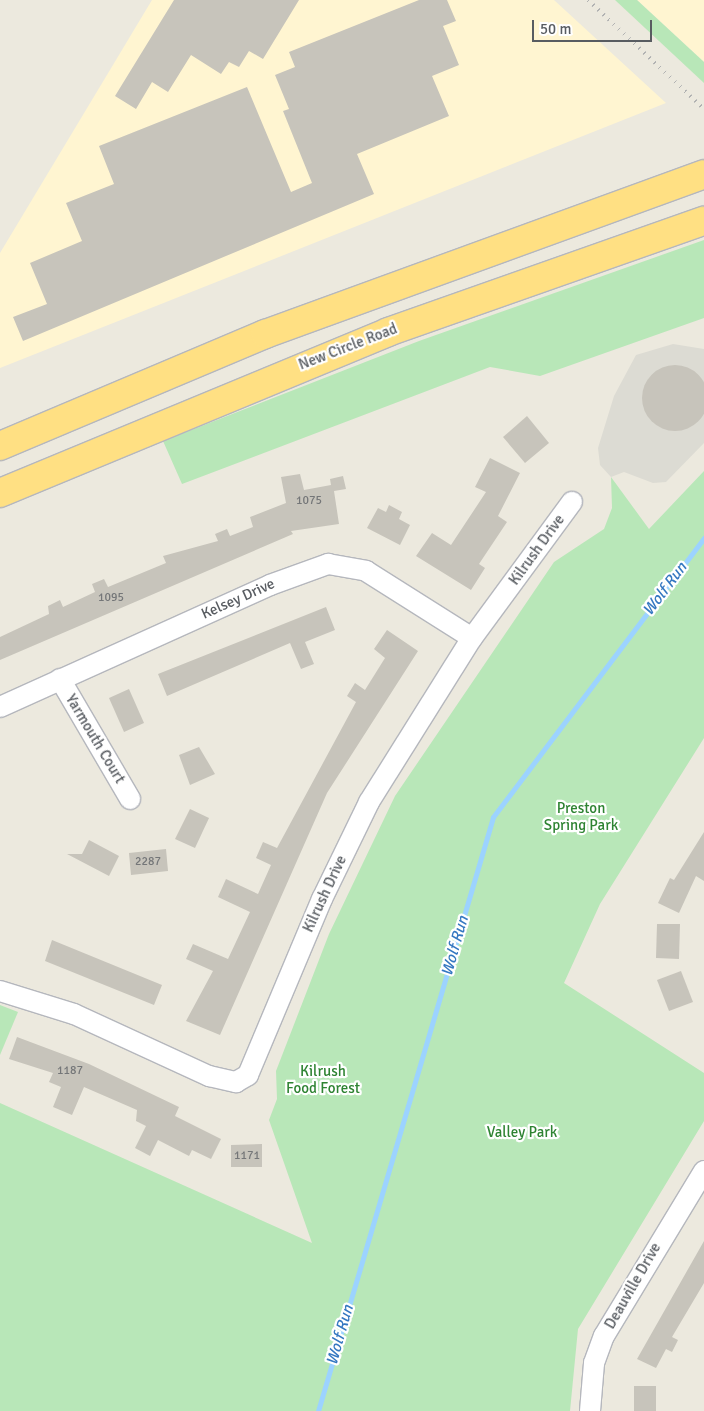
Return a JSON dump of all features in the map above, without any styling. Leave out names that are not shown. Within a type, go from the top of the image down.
[{"type":"highway","points":[[0,446],[265,334],[700,175]]},
{"type":"highway","name":"New Circle Road","points":[[0,493],[388,332],[704,221]]},
{"type":"street","name":"Kilrush Drive","points":[[0,991],[74,1014],[209,1076],[236,1082],[248,1075],[322,899],[369,802],[472,638],[572,502]]},
{"type":"street","name":"Kelsey Drive","points":[[0,708],[60,679],[270,585],[328,564],[366,571],[472,638]]},
{"type":"street","name":"Yarmouth Court","points":[[60,679],[130,800]]},
{"type":"street","name":"Deauville Drive","points":[[590,1411],[594,1363],[604,1336],[704,1170]]},
{"type":"shaded area","points":[[152,0],[554,0],[666,103],[0,368],[0,253]]},
{"type":"shaded area","points":[[637,0],[704,0],[704,62]]},
{"type":"shaded area","points":[[673,344],[704,349],[704,443],[666,482],[653,483],[624,472],[611,477],[600,465],[598,448],[614,396],[636,355]]},
{"type":"green space","points":[[615,0],[637,0],[704,62],[704,83]]},
{"type":"green space","points":[[704,240],[704,318],[540,376],[490,367],[182,484],[163,441],[419,341]]},
{"type":"green space","name":"Valley Park","points":[[704,471],[704,738],[600,904],[564,983],[704,1073],[704,1121],[578,1329],[570,1411],[0,1411],[0,1103],[312,1243],[269,1120],[277,1099],[276,1071],[329,934],[395,796],[554,562],[604,529],[612,508],[611,477],[649,529]]},
{"type":"green space","points":[[0,1005],[18,1012],[0,1055]]},
{"type":"building","points":[[174,0],[299,0],[263,59],[249,51],[239,67],[229,62],[221,74],[191,55],[168,92],[152,82],[136,109],[115,96]]},
{"type":"building","points":[[419,0],[447,0],[456,21],[443,26],[459,65],[432,76],[449,116],[357,154],[374,194],[23,341],[13,317],[47,304],[30,263],[82,241],[66,203],[114,184],[99,146],[247,87],[291,192],[312,183],[283,111],[289,109],[275,75],[295,67],[289,52]]},
{"type":"building","points":[[675,365],[687,368],[698,375],[705,386],[708,398],[705,410],[698,421],[687,428],[675,431],[663,428],[652,421],[645,410],[642,398],[645,386],[652,375],[663,368]]},
{"type":"building","points":[[527,416],[549,443],[525,463],[503,437]]},
{"type":"building","points":[[490,458],[520,473],[498,516],[507,522],[479,564],[485,568],[471,590],[416,556],[432,533],[451,545],[486,492],[475,487]]},
{"type":"building","points":[[300,474],[304,490],[331,485],[330,479],[343,476],[346,489],[334,491],[339,524],[291,531],[293,534],[0,660],[0,637],[49,614],[48,606],[60,600],[63,607],[95,592],[92,584],[104,579],[108,587],[166,563],[163,556],[218,541],[215,534],[227,529],[230,536],[253,527],[250,517],[286,503],[281,477]]},
{"type":"building","points":[[389,505],[402,512],[399,519],[410,525],[400,545],[367,528],[378,508],[386,512]]},
{"type":"building","points":[[326,607],[335,630],[305,642],[314,664],[301,669],[290,643],[167,696],[158,674]]},
{"type":"building","points":[[387,630],[418,651],[327,793],[220,1035],[186,1021],[213,971],[186,959],[193,944],[228,959],[250,912],[218,897],[226,879],[258,894],[271,865],[256,858],[263,842],[277,848],[356,702],[347,696],[355,683],[365,690],[385,658],[374,649]]},
{"type":"building","points":[[129,689],[144,723],[124,732],[109,698]]},
{"type":"building","points":[[199,747],[215,774],[190,785],[179,755]]},
{"type":"building","points":[[190,809],[209,818],[195,848],[175,839]]},
{"type":"building","points":[[704,832],[704,881],[696,876],[679,913],[658,903],[670,878],[674,880]]},
{"type":"building","points":[[89,840],[119,856],[109,876],[67,854],[82,854]]},
{"type":"building","points":[[166,849],[168,871],[131,875],[129,853]]},
{"type":"building","points":[[657,924],[680,924],[679,959],[656,958]]},
{"type":"building","points":[[52,940],[162,985],[154,1005],[45,961]]},
{"type":"building","points":[[681,971],[693,1002],[669,1011],[657,980]]},
{"type":"building","points":[[17,1037],[89,1064],[179,1107],[175,1116],[221,1139],[211,1159],[192,1150],[189,1156],[158,1140],[150,1156],[135,1148],[146,1126],[136,1121],[137,1110],[84,1087],[72,1115],[53,1107],[61,1087],[49,1082],[53,1073],[9,1059]]},
{"type":"building","points":[[262,1144],[262,1167],[231,1167],[231,1145]]},
{"type":"building","points":[[704,1241],[704,1283],[672,1337],[678,1340],[672,1352],[666,1349],[656,1368],[637,1359]]},
{"type":"building","points":[[634,1386],[656,1386],[656,1411],[634,1411]]},
{"type":"waterway","name":"Wolf Run","points":[[318,1411],[493,817],[704,538]]},
{"type":"railway","points":[[588,0],[704,109]]},
{"type":"park label","name":"Preston Spring Park","points":[[581,816]]},
{"type":"park label","name":"Kilrush Food Forest","points":[[323,1080]]}]
